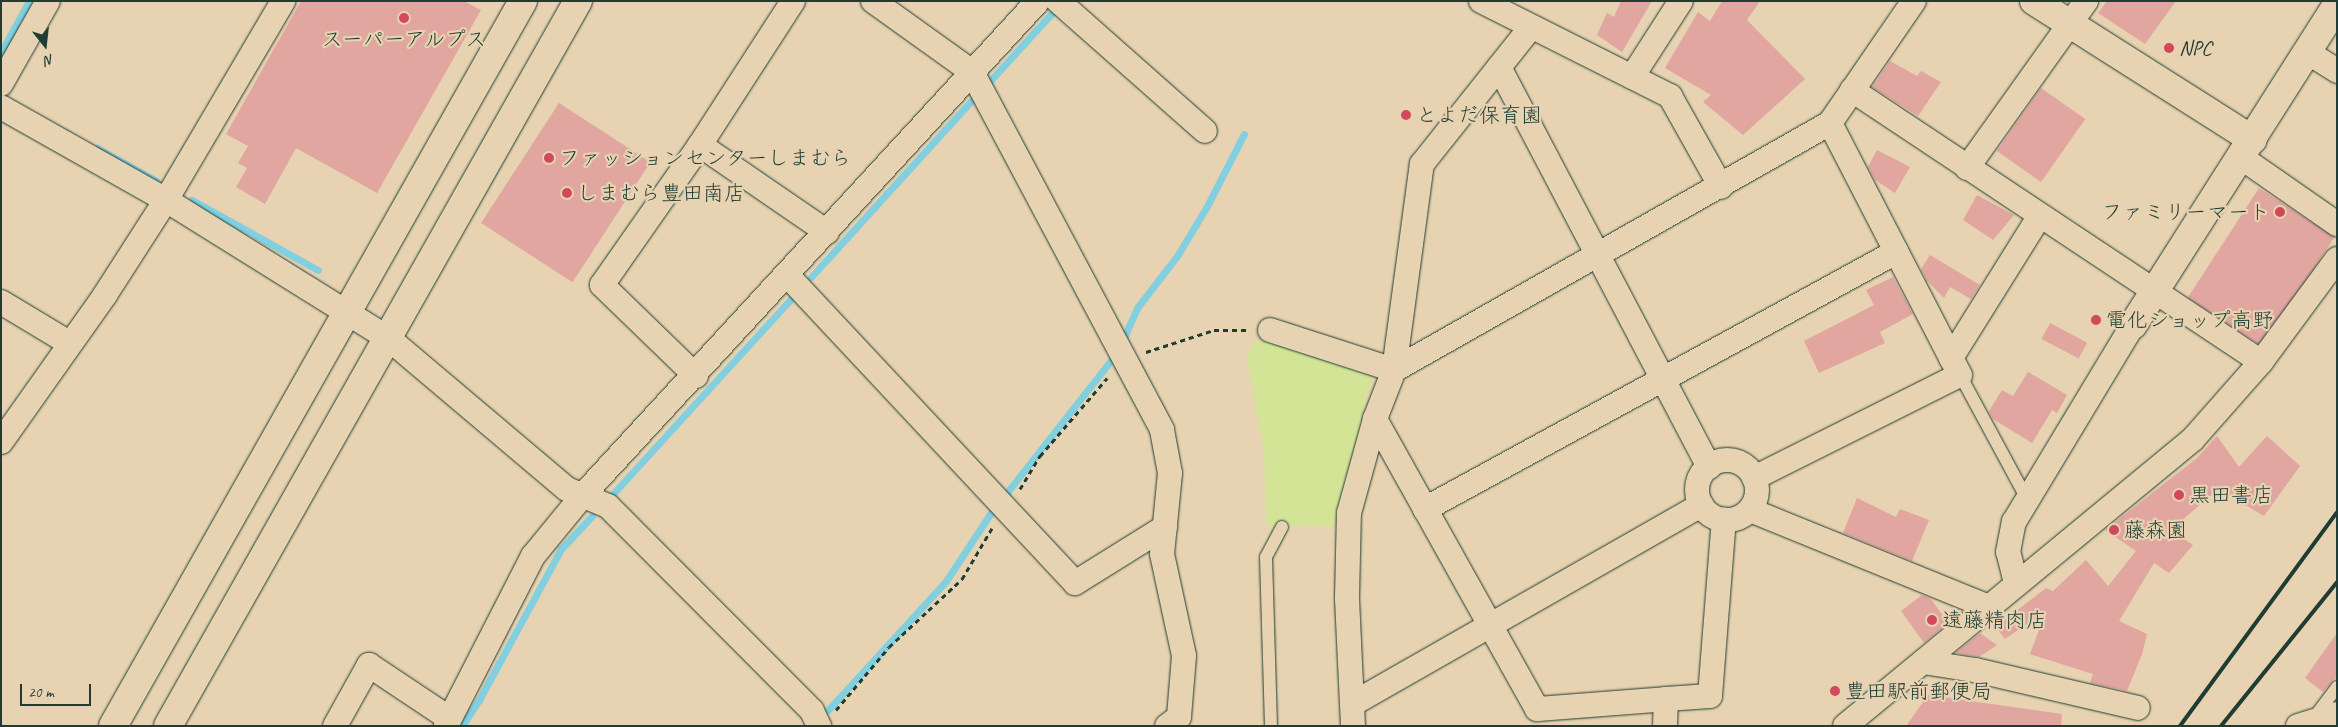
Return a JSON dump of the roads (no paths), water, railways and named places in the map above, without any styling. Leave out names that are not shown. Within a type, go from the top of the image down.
[{"type":"street","points":[[1,84],[48,1]]},
{"type":"street","points":[[1,442],[70,344],[166,200],[283,1]]},
{"type":"street","points":[[113,726],[523,1]]},
{"type":"street","points":[[168,726],[578,1]]},
{"type":"street","points":[[696,376],[602,285],[700,145],[794,1]]},
{"type":"street","points":[[873,1],[972,72],[1162,430],[1170,473],[1162,554],[1184,656],[1179,717],[1168,726]]},
{"type":"street","points":[[1058,1],[1205,131]]},
{"type":"street","points":[[1481,1],[1530,28],[1670,96],[1721,187]]},
{"type":"street","points":[[1632,77],[1682,1]]},
{"type":"street","points":[[1270,330],[1394,370],[1721,187],[1830,123],[1914,1]]},
{"type":"street","points":[[2034,1],[2070,24],[2247,149],[2337,224]]},
{"type":"street","points":[[1967,168],[2086,1]]},
{"type":"street","points":[[335,726],[369,665],[448,722],[533,556],[584,494],[788,276],[972,72],[1029,4]]},
{"type":"street","points":[[2016,583],[2008,552],[2009,537],[2028,501],[2133,325],[2247,149],[2307,52],[2336,12]]},
{"type":"street","points":[[1530,28],[1422,164],[1394,370],[1375,419],[1349,513],[1347,598],[1354,714],[1491,626],[1701,505]]},
{"type":"street","points":[[2307,52],[2337,70]]},
{"type":"street","points":[[1498,67],[1709,467]]},
{"type":"street","points":[[1852,90],[2039,217],[2261,362]]},
{"type":"street","points":[[1,107],[166,200],[388,338],[567,489],[584,494],[608,506],[824,722]]},
{"type":"street","points":[[1830,123],[1956,367]]},
{"type":"street","points":[[700,145],[827,232]]},
{"type":"street","points":[[1754,478],[1956,367],[2039,217]]},
{"type":"street","points":[[1425,509],[1896,252]]},
{"type":"street","points":[[1845,726],[2016,583],[2193,439],[2261,362],[2337,259]]},
{"type":"street","points":[[788,276],[1075,584],[1165,526]]},
{"type":"street","points":[[1,302],[70,344]]},
{"type":"street","points":[[1375,419],[1491,626],[1537,717],[1710,696],[1724,520]]},
{"type":"street","points":[[1726,461],[1734,462],[1749,470],[1754,478],[1757,494],[1750,510],[1739,518],[1724,520],[1715,518],[1701,505],[1699,480],[1709,467],[1726,461]]},
{"type":"street","points":[[1750,510],[1988,608]]},
{"type":"street","points":[[1923,662],[1974,670],[2138,708]]},
{"type":"street","points":[[1665,726],[1666,700]]},
{"type":"street","points":[[2304,724],[2337,714]]},
{"type":"lane","points":[[1956,367],[2028,501]]},
{"type":"lane","points":[[1271,726],[1266,557],[1282,527]]},
{"type":"lane","points":[[2304,724],[2337,687]]},
{"type":"waterway","points":[[1,52],[29,1]]},
{"type":"waterway","points":[[989,82],[1053,12]]},
{"type":"waterway","points":[[811,277],[971,101]]},
{"type":"waterway","points":[[1122,342],[1137,308],[1177,256],[1206,208],[1244,134]]},
{"type":"waterway","points":[[97,148],[156,181]]},
{"type":"waterway","points":[[192,200],[318,270]]},
{"type":"waterway","points":[[610,497],[792,298]]},
{"type":"waterway","points":[[828,710],[946,581],[990,514],[1116,354]]},
{"type":"waterway","points":[[462,726],[479,700],[561,549],[592,516]]},
{"type":"railway","points":[[2180,726],[2337,512]]},
{"type":"railway","points":[[2221,726],[2337,582]]},
{"type":"place","name":"スーパーアルプス","points":[[404,18]]},
{"type":"place","name":"NPC","points":[[2169,48]]},
{"type":"place","name":"とよだ保育園","points":[[1406,115]]},
{"type":"place","name":"ファッションセンターしまむら","points":[[549,158]]},
{"type":"place","name":"しまむら豊田南店","points":[[567,193]]},
{"type":"place","name":"ファミリーマート","points":[[2280,212]]},
{"type":"place","name":"電化ショップ高野","points":[[2096,320]]},
{"type":"place","name":"黒田書店","points":[[2179,495]]},
{"type":"place","name":"藤森園","points":[[2114,530]]},
{"type":"place","name":"遠藤精肉店","points":[[1932,620]]},
{"type":"place","name":"豊田駅前郵便局","points":[[1835,691]]}]
